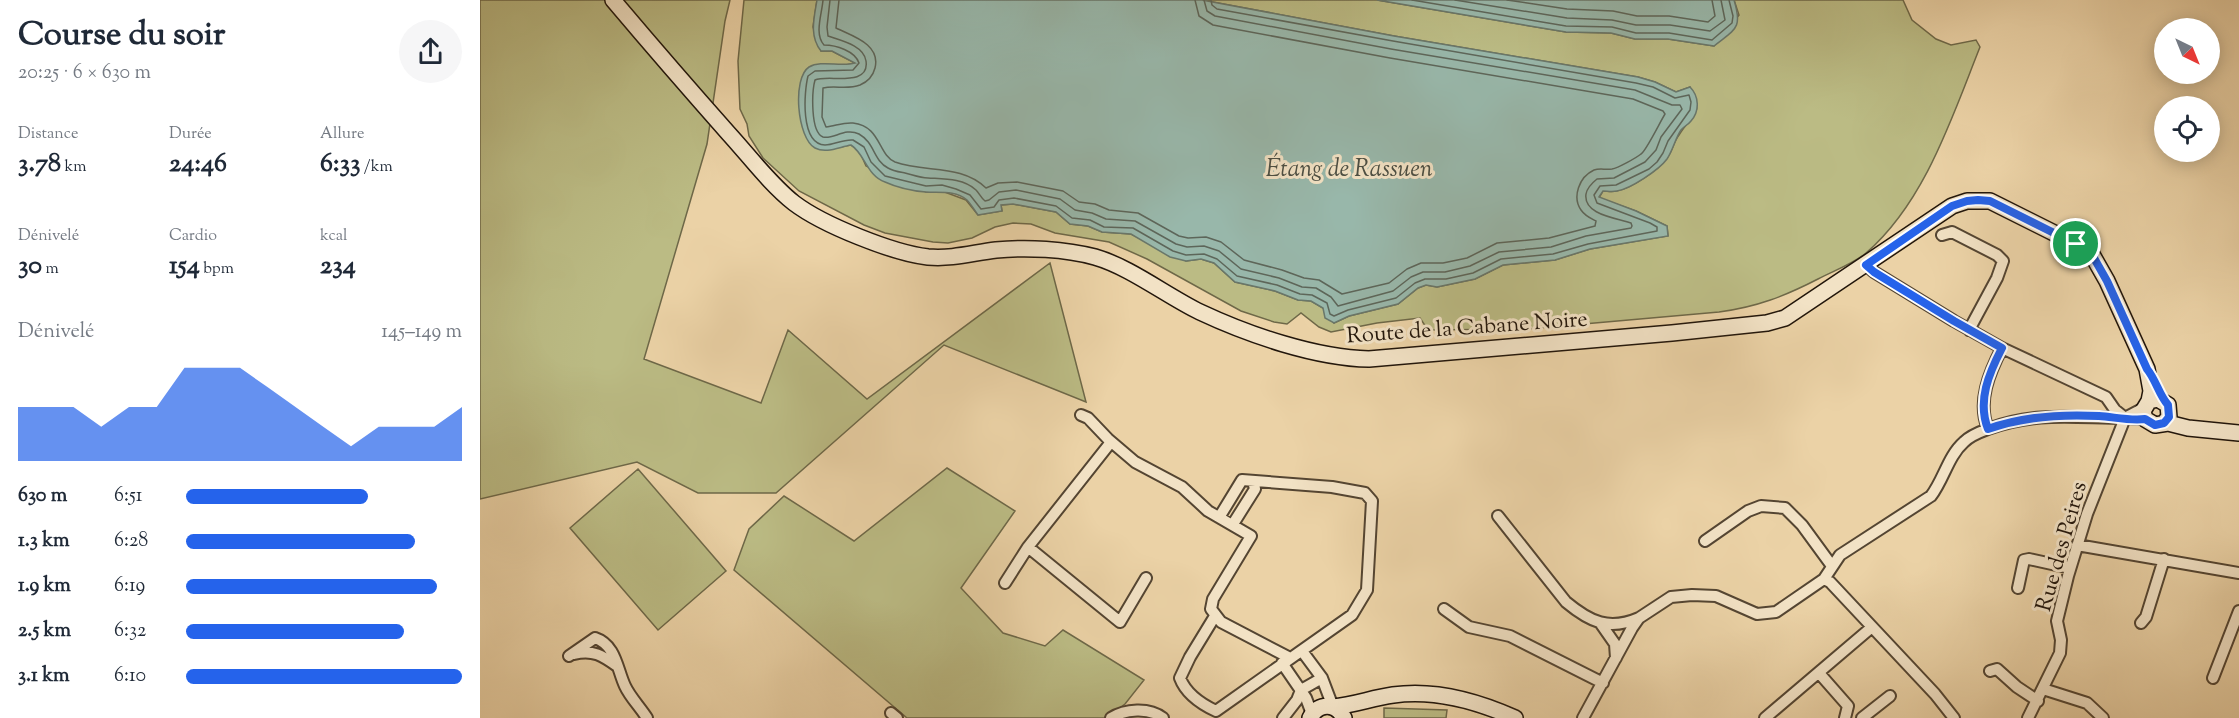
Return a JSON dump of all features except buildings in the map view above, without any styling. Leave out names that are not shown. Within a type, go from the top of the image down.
[{"type":"street","name":"Route de la Cabane Noire","points":[[613,0],[765,175],[794,203],[819,219],[890,247],[927,257],[961,258],[995,250],[1017,249],[1095,257],[1200,312],[1231,325],[1309,350],[1343,358],[1380,358],[1767,323],[1785,318],[1952,206],[1967,201],[1990,201],[2090,251],[2107,281],[2147,369],[2155,379],[2156,410],[2188,428],[2239,433]]},
{"type":"street","points":[[1942,235],[1952,232],[1997,255],[2003,261],[1997,278],[1969,330]]},
{"type":"street","points":[[1866,265],[1969,330],[2106,397],[2115,410],[2125,418]]},
{"type":"street","points":[[1988,429],[1984,417],[1984,392],[2002,348]]},
{"type":"street","points":[[1498,516],[1566,602],[1579,613],[1601,624],[1616,625],[1639,618],[1671,597],[1704,594],[1716,596],[1757,614],[1776,612],[1824,579],[1840,555],[1930,496],[1939,486],[1955,453],[1965,441],[2000,424],[2044,416],[2078,415],[2125,418],[2156,410]]},
{"type":"street","points":[[1081,414],[1135,462],[1182,487],[1208,511],[1251,536],[1214,598],[1211,609],[1221,622],[1286,660],[1311,716],[1324,706],[1339,712],[1392,695],[1420,694],[1452,697],[1488,707],[1515,718]]},
{"type":"street","name":"Rue des Peires","points":[[2028,718],[2060,653],[2061,640],[2057,621],[2070,568],[2087,514],[2125,418]]},
{"type":"street","points":[[1005,583],[1028,547],[1111,442]]},
{"type":"street","points":[[1215,616],[1180,678],[1184,687],[1204,705],[1216,711],[1352,615],[1367,590],[1372,501],[1365,493],[1332,487],[1242,480],[1220,516]]},
{"type":"street","points":[[1233,524],[1255,489],[1253,480]]},
{"type":"street","points":[[1705,541],[1748,511],[1761,506],[1785,508],[1802,525],[1832,566]]},
{"type":"street","points":[[2077,545],[2239,573]]},
{"type":"street","points":[[1028,547],[1120,622],[1146,578]]},
{"type":"street","points":[[2018,588],[2024,560],[2029,559],[2070,568]]},
{"type":"street","points":[[2141,623],[2146,616],[2164,559]]},
{"type":"street","points":[[1824,579],[1830,582],[1935,694],[1954,718]]},
{"type":"street","points":[[1444,609],[1469,627],[1510,636],[1603,683]]},
{"type":"street","points":[[2213,678],[2239,611]]},
{"type":"street","points":[[1583,718],[1639,618]]},
{"type":"street","points":[[1601,624],[1615,644],[1616,658]]},
{"type":"street","points":[[1765,718],[1872,627]]},
{"type":"street","points":[[1302,651],[1322,678],[1339,712]]},
{"type":"street","points":[[617,666],[626,688],[647,718]]},
{"type":"street","points":[[1990,671],[1997,669],[2017,687],[2038,701]]},
{"type":"street","points":[[1819,673],[1848,706],[1846,718]]},
{"type":"street","points":[[1283,718],[1297,700],[1301,690],[1322,678]]},
{"type":"street","points":[[2043,690],[2087,703],[2103,718]]},
{"type":"street","points":[[1862,718],[1890,696]]},
{"type":"street","points":[[1349,718],[1365,702]]},
{"type":"street","points":[[1111,718],[1133,710],[1156,712],[1163,718]]},
{"type":"green space","points":[[480,0],[730,0],[707,144],[644,359],[761,403],[788,330],[867,399],[1050,263],[1086,402],[944,345],[776,493],[698,493],[637,462],[480,499]]},
{"type":"green space","points":[[744,0],[817,0],[813,27],[821,51],[832,51],[855,63],[842,66],[822,64],[800,87],[800,101],[841,147],[851,145],[859,150],[866,166],[926,192],[942,191],[966,200],[978,215],[1002,211],[1001,205],[1013,204],[1056,212],[1070,224],[1088,226],[1102,232],[1131,234],[1186,261],[1201,259],[1214,263],[1235,282],[1275,291],[1298,300],[1311,301],[1323,308],[1334,323],[1349,316],[1398,304],[1418,288],[1426,285],[1437,287],[1475,279],[1503,265],[1555,260],[1590,249],[1668,236],[1667,226],[1636,211],[1599,198],[1603,191],[1622,189],[1638,182],[1665,160],[1677,137],[1695,114],[1697,109],[1694,96],[1690,87],[1676,92],[1638,77],[1394,36],[1202,0],[1377,0],[1566,32],[1611,33],[1635,39],[1668,39],[1714,46],[1739,15],[1734,0],[1903,0],[1912,20],[1936,39],[1951,45],[1976,40],[1980,47],[1935,157],[1905,209],[1887,232],[1861,257],[1794,291],[1758,304],[1719,312],[1527,329],[1428,330],[1420,318],[1331,332],[1319,327],[1301,313],[1287,324],[1241,311],[1147,259],[1109,242],[1055,233],[1031,224],[1013,223],[995,227],[972,238],[948,243],[933,242],[885,233],[864,225],[799,191],[763,158],[749,136],[747,124],[740,109],[738,61]]},
{"type":"green space","points":[[947,468],[1015,511],[961,588],[1003,633],[1045,646],[1063,630],[1144,680],[1125,704],[1106,718],[907,718],[734,570],[749,529],[784,496],[854,541]]},
{"type":"green space","points":[[638,469],[726,571],[658,630],[570,528]]},
{"type":"green space","points":[[1384,708],[1447,710],[1446,718],[1384,718]]},
{"type":"water","name":"Étang de Rassuen","points":[[817,0],[1202,0],[1394,36],[1638,77],[1676,92],[1690,87],[1695,95],[1697,108],[1694,117],[1681,130],[1669,156],[1663,163],[1629,187],[1617,191],[1603,191],[1599,197],[1667,226],[1668,236],[1590,249],[1555,260],[1503,265],[1475,279],[1437,287],[1426,285],[1418,288],[1398,304],[1349,316],[1334,323],[1325,318],[1323,308],[1311,301],[1298,300],[1275,291],[1235,282],[1214,263],[1201,259],[1186,261],[1170,257],[1131,234],[1102,232],[1088,226],[1070,224],[1056,212],[1013,204],[1001,205],[1002,211],[978,215],[967,200],[957,195],[910,190],[879,179],[851,145],[828,150],[815,148],[804,133],[799,108],[800,83],[804,73],[814,65],[855,63],[832,51],[821,51],[817,45],[813,27]]},
{"type":"water","points":[[1377,0],[1734,0],[1738,17],[1732,32],[1714,46],[1668,39],[1635,39],[1611,33],[1566,32]]},
{"type":"route","points":[[1967,201],[1990,201],[2076,244],[2090,251],[2097,262],[2147,369],[2155,379],[2163,400],[2168,405],[2169,417],[2164,423],[2155,425],[2145,419],[2078,415],[2044,416],[2000,424],[1988,429],[1984,417],[1984,392],[2002,348],[1954,321],[1866,265],[1929,220],[1952,206],[1967,201]]}]
